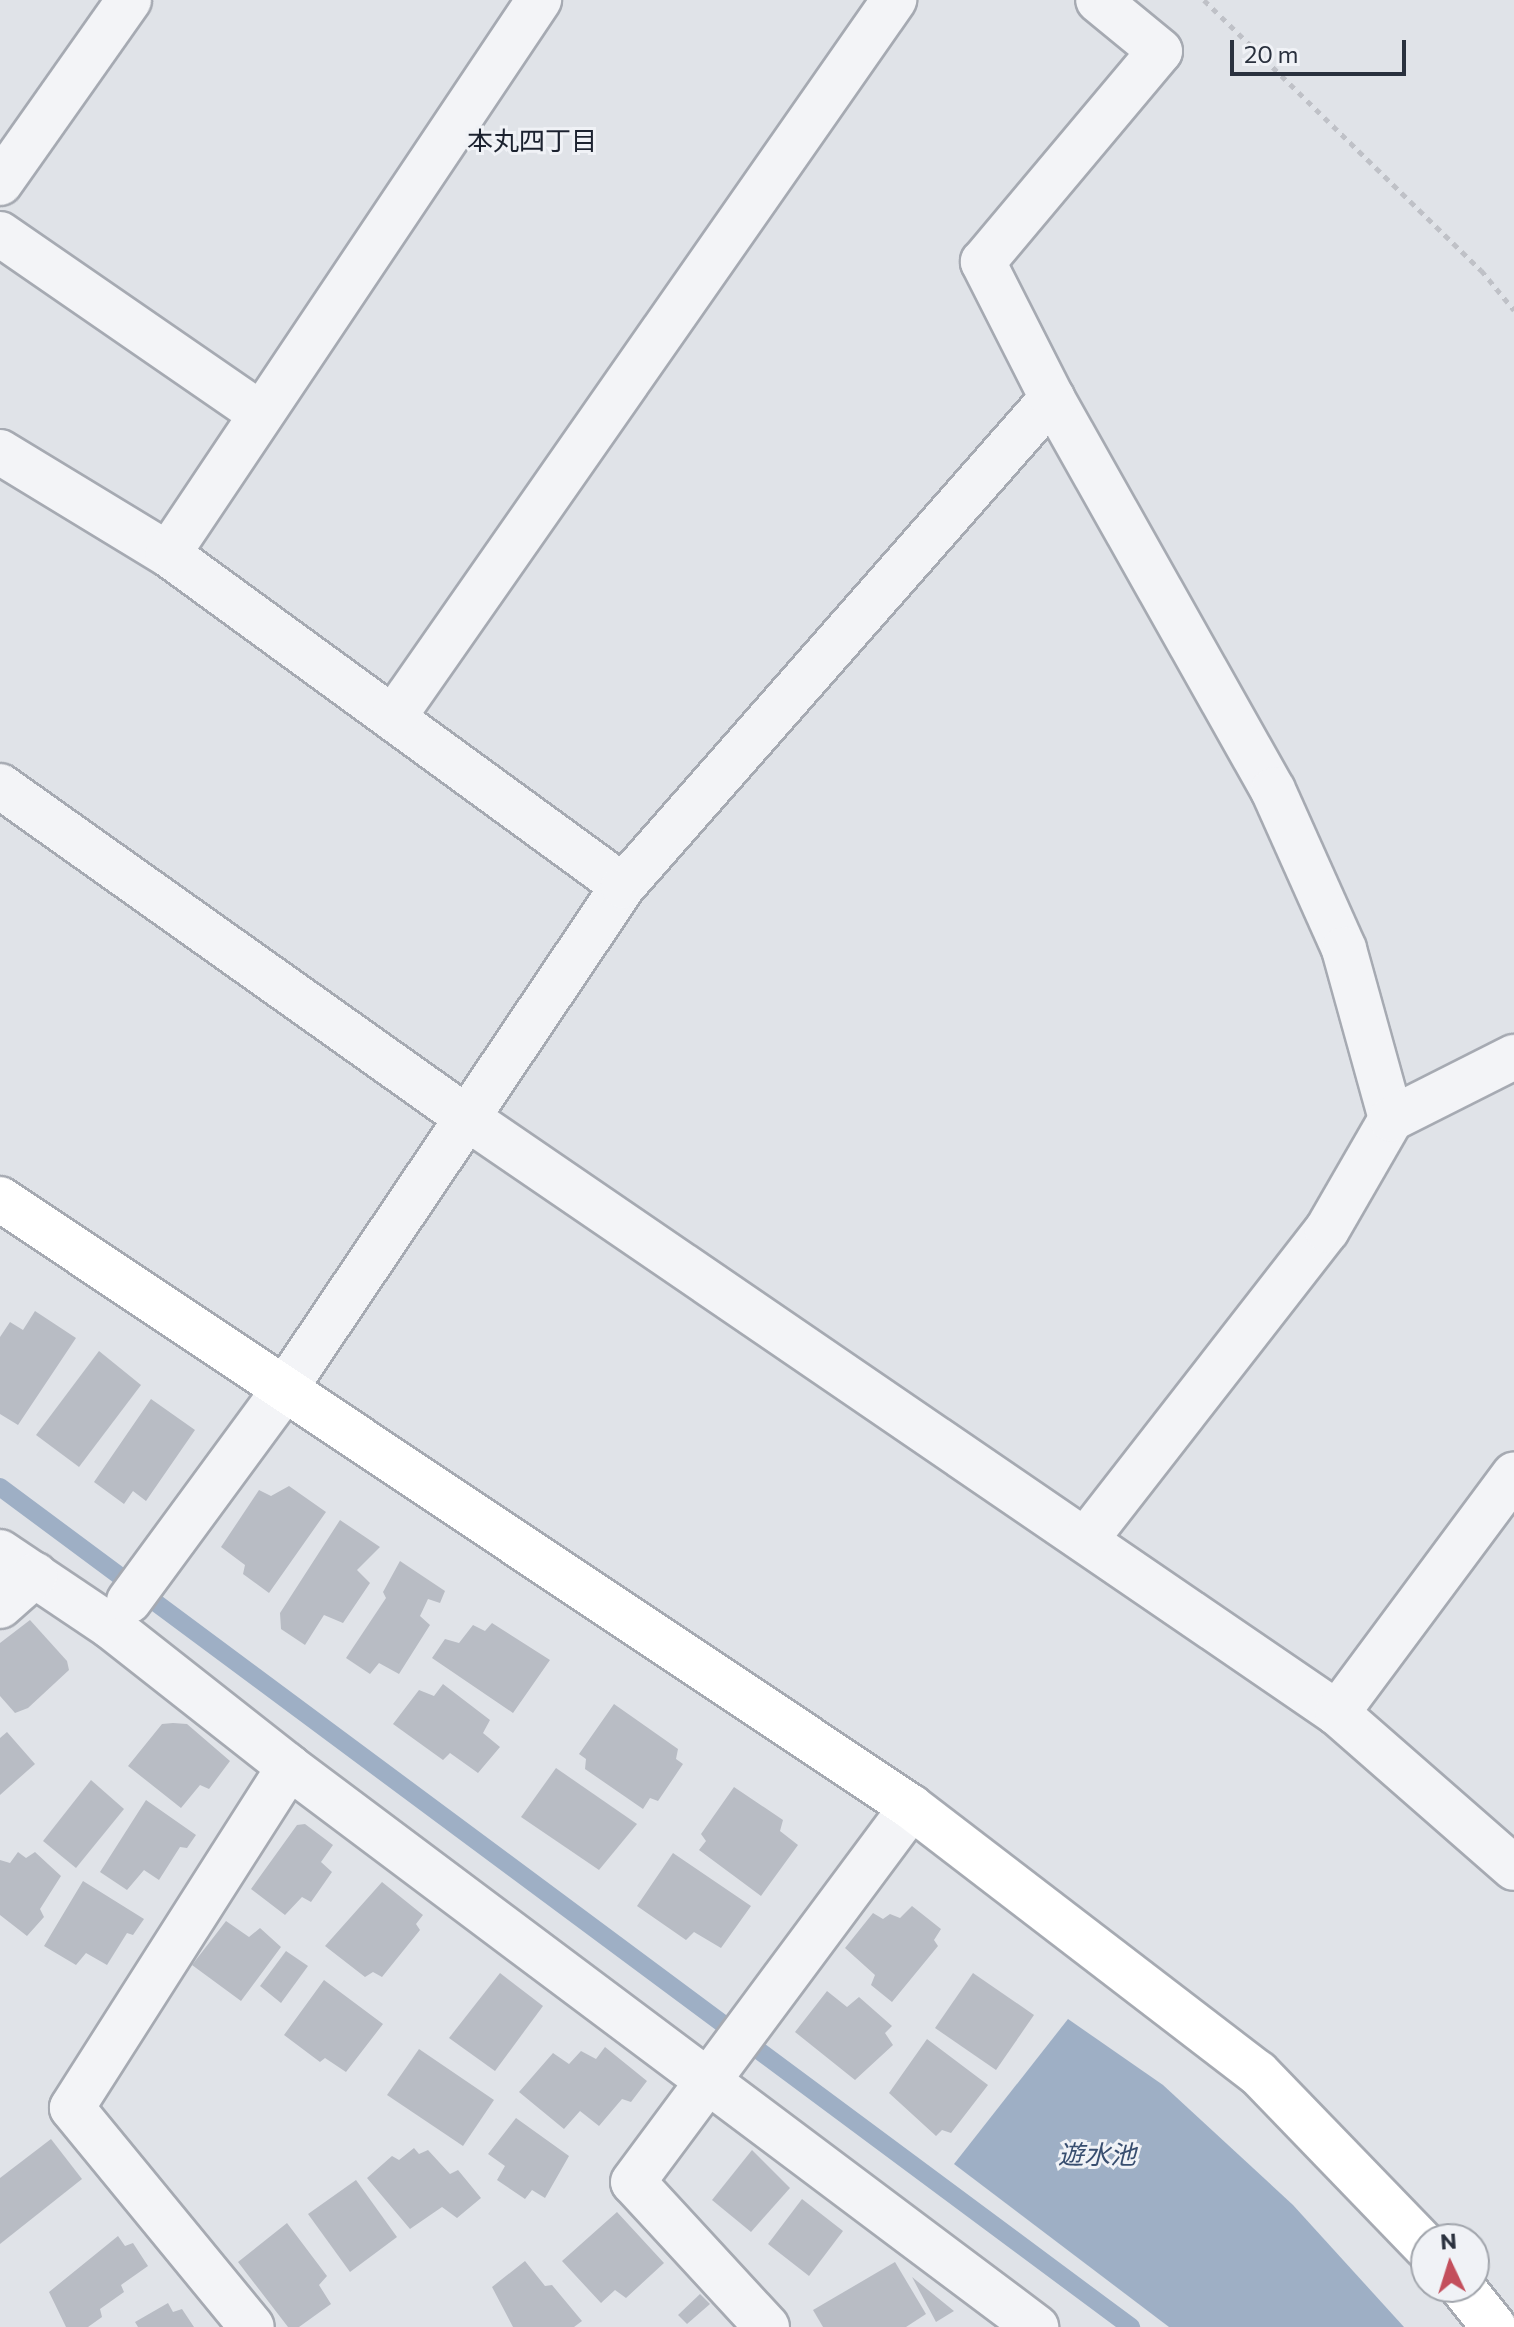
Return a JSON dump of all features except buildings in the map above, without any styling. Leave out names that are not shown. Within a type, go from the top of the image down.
[{"type":"street","points":[[0,183],[129,0]]},
{"type":"street","points":[[168,554],[539,0]]},
{"type":"street","points":[[393,718],[894,0]]},
{"type":"street","points":[[1098,0],[1160,51],[983,262],[1052,398],[1273,790],[1344,949],[1391,1119]]},
{"type":"street","points":[[0,234],[261,414]]},
{"type":"street","points":[[129,1601],[284,1390],[470,1120],[623,886],[1052,398]]},
{"type":"street","points":[[0,452],[168,554],[623,886]]},
{"type":"street","points":[[0,786],[470,1120],[1087,1538],[1337,1713],[1514,1868]]},
{"type":"street","points":[[1087,1538],[1327,1230],[1391,1119],[1514,1057]]},
{"type":"street","points":[[0,1199],[911,1807],[1258,2073],[1410,2230]]},
{"type":"street","points":[[1337,1713],[1514,1475]]},
{"type":"street","points":[[0,1606],[18,1563],[110,1626],[289,1767],[717,2069],[1036,2327]]},
{"type":"street","points":[[252,2327],[72,2108],[289,1767]]},
{"type":"street","points":[[767,2327],[633,2182],[911,1807]]},
{"type":"street","points":[[1475,2303],[1494,2327]]},
{"type":"path","points":[[1204,0],[1481,270],[1514,310]]},
{"type":"water","name":"遊水池","points":[[1068,2019],[1163,2085],[1293,2205],[1404,2327],[1169,2327],[954,2164]]},
{"type":"waterway","points":[[0,1487],[1131,2327]]},
{"type":"district","name":"本丸四丁目","points":[[532,140]]}]
